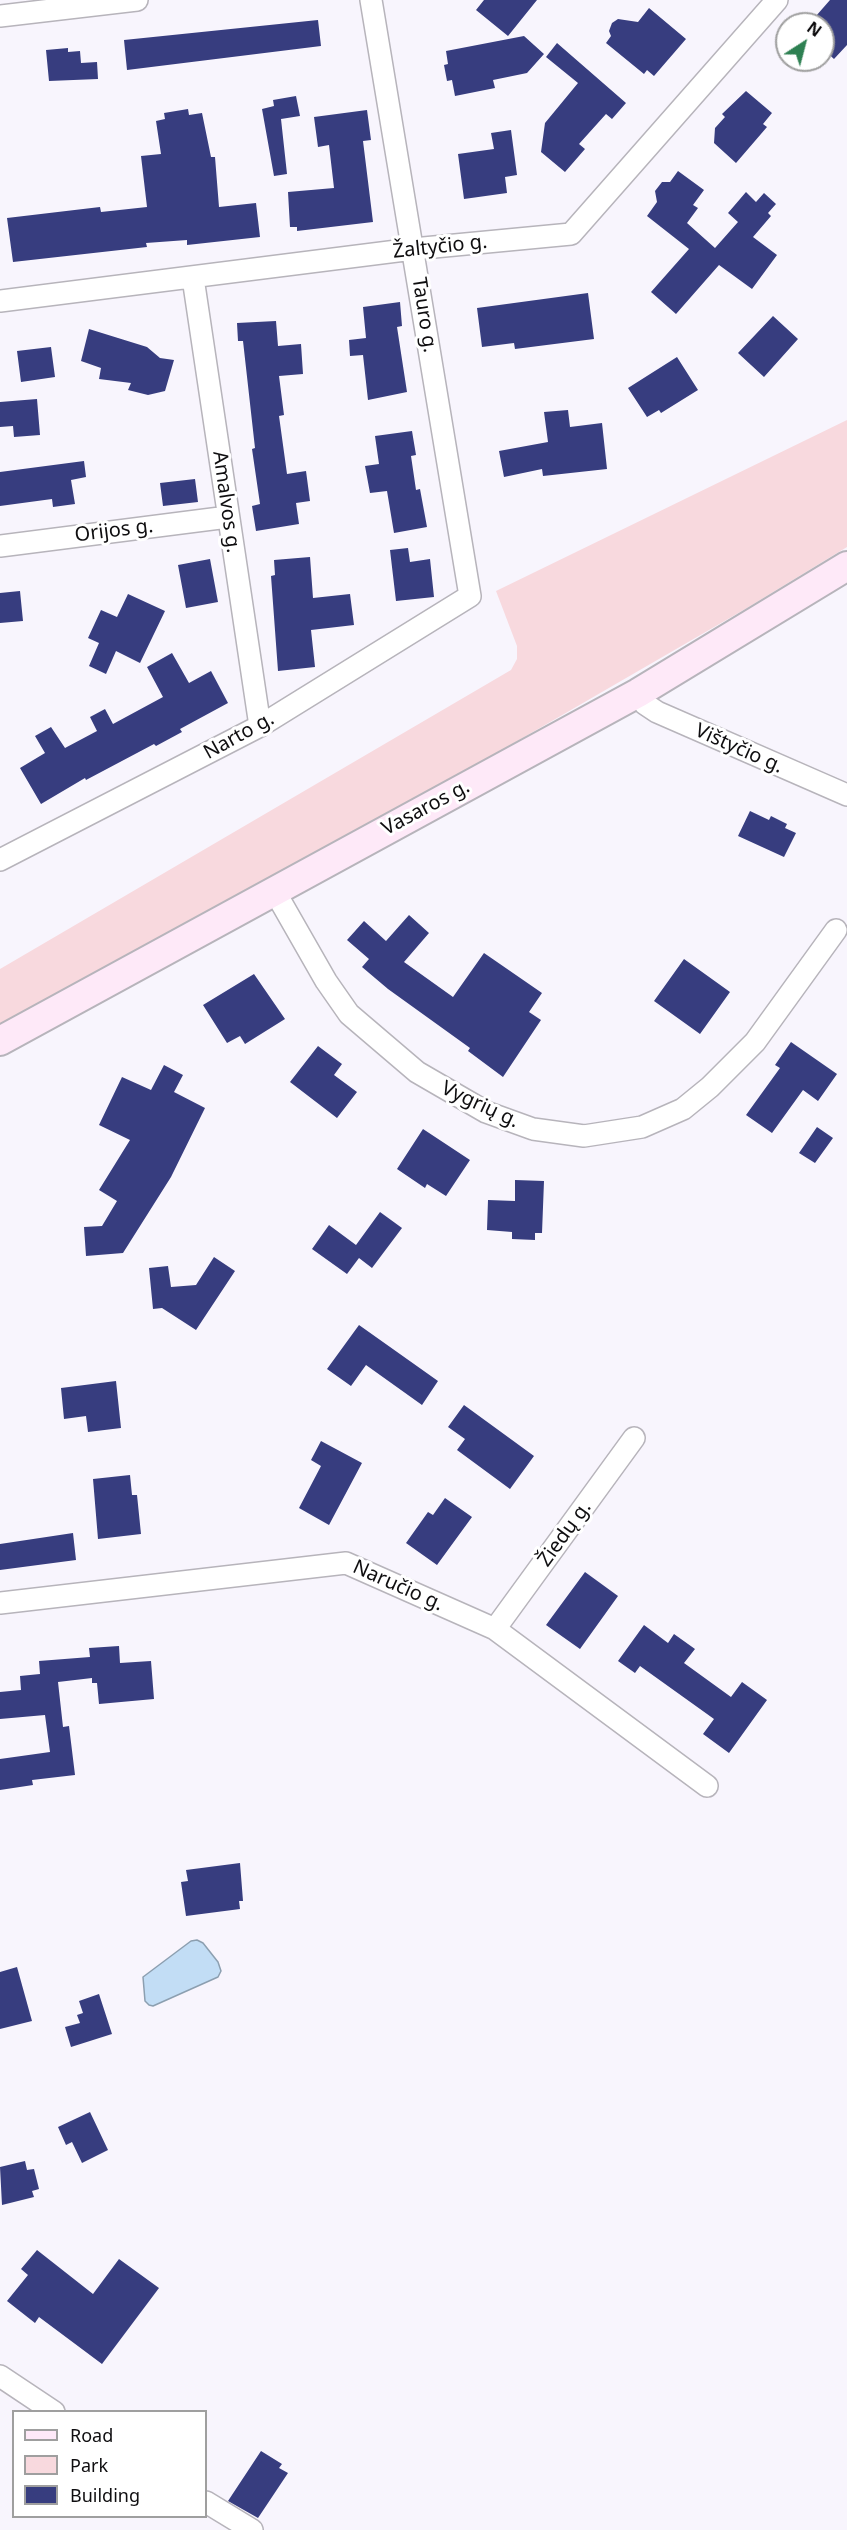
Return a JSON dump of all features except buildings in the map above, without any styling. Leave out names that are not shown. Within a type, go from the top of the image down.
[{"type":"main road","name":"Vasaros g.","points":[[0,1041],[638,693],[847,566]]},
{"type":"street","points":[[0,16],[137,0]]},
{"type":"street","name":"Tauro g.","points":[[371,0],[470,596]]},
{"type":"street","name":"Žaltyčio g.","points":[[0,300],[193,278],[413,249],[571,234],[777,0]]},
{"type":"street","name":"Amalvos g.","points":[[193,278],[260,726]]},
{"type":"street","name":"Orijos g.","points":[[0,546],[228,516]]},
{"type":"street","name":"Narto g.","points":[[0,860],[260,726],[470,596]]},
{"type":"street","name":"Vištyčio g.","points":[[638,693],[645,704],[657,712],[847,795]]},
{"type":"street","name":"Vygrių g.","points":[[274,890],[326,981],[349,1014],[409,1065],[437,1085],[486,1112],[533,1129],[584,1136],[642,1127],[683,1108],[710,1087],[755,1042],[836,930]]},
{"type":"street","name":"Žiedų g.","points":[[495,1629],[634,1438]]},
{"type":"street","name":"Naručio g.","points":[[0,1603],[346,1563],[495,1629],[707,1786]]},
{"type":"street","points":[[0,2376],[51,2410]]},
{"type":"street","points":[[207,2503],[252,2530]]},
{"type":"green space","points":[[847,420],[847,547],[747,608],[488,758],[0,1025],[0,969],[511,670],[517,659],[517,646],[496,591]]},
{"type":"water","points":[[197,1940],[203,1943],[218,1962],[221,1971],[218,1977],[153,2006],[149,2005],[145,2001],[143,1977],[191,1941]]}]
